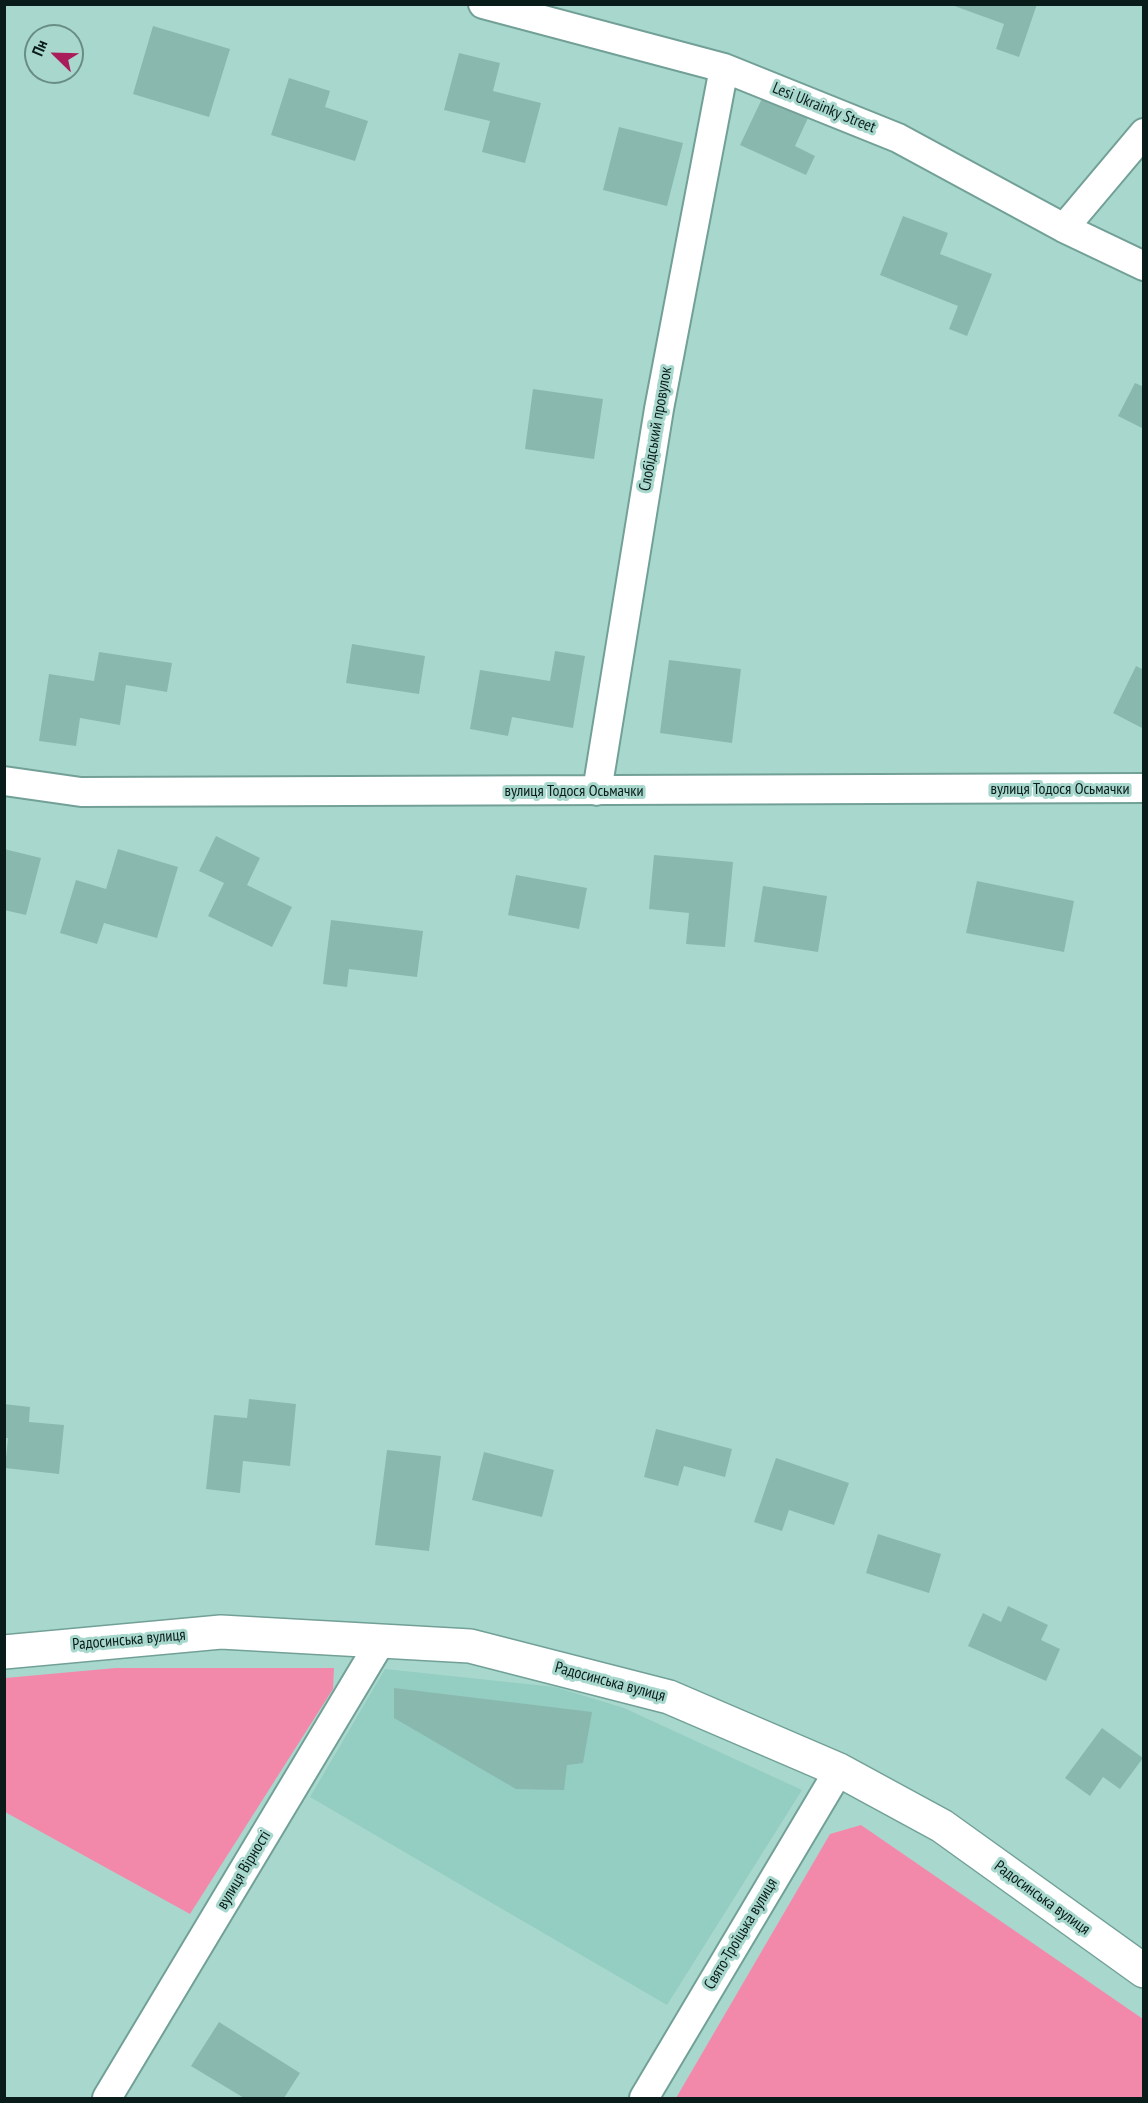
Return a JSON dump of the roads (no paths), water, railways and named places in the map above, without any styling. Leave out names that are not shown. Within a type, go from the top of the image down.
[{"type":"street","name":"Lesi Ukrainky Street","points":[[483,4],[724,68],[898,138],[1064,228],[1143,266]]},
{"type":"street","name":"Слобідський провулок","points":[[597,790],[659,409],[724,68]]},
{"type":"street","points":[[1064,228],[1143,134]]},
{"type":"street","name":"вулиця Тодося Осьмачки","points":[[4,781],[81,792],[1143,788]]},
{"type":"street","name":"Радосинська вулиця","points":[[4,1652],[221,1632],[470,1646],[669,1697],[839,1770],[942,1826],[1143,1971]]},
{"type":"street","name":"вулиця Вірності","points":[[107,2098],[381,1641]]},
{"type":"street","name":"Свято-Троїцька вулиця","points":[[644,2098],[839,1770]]}]
